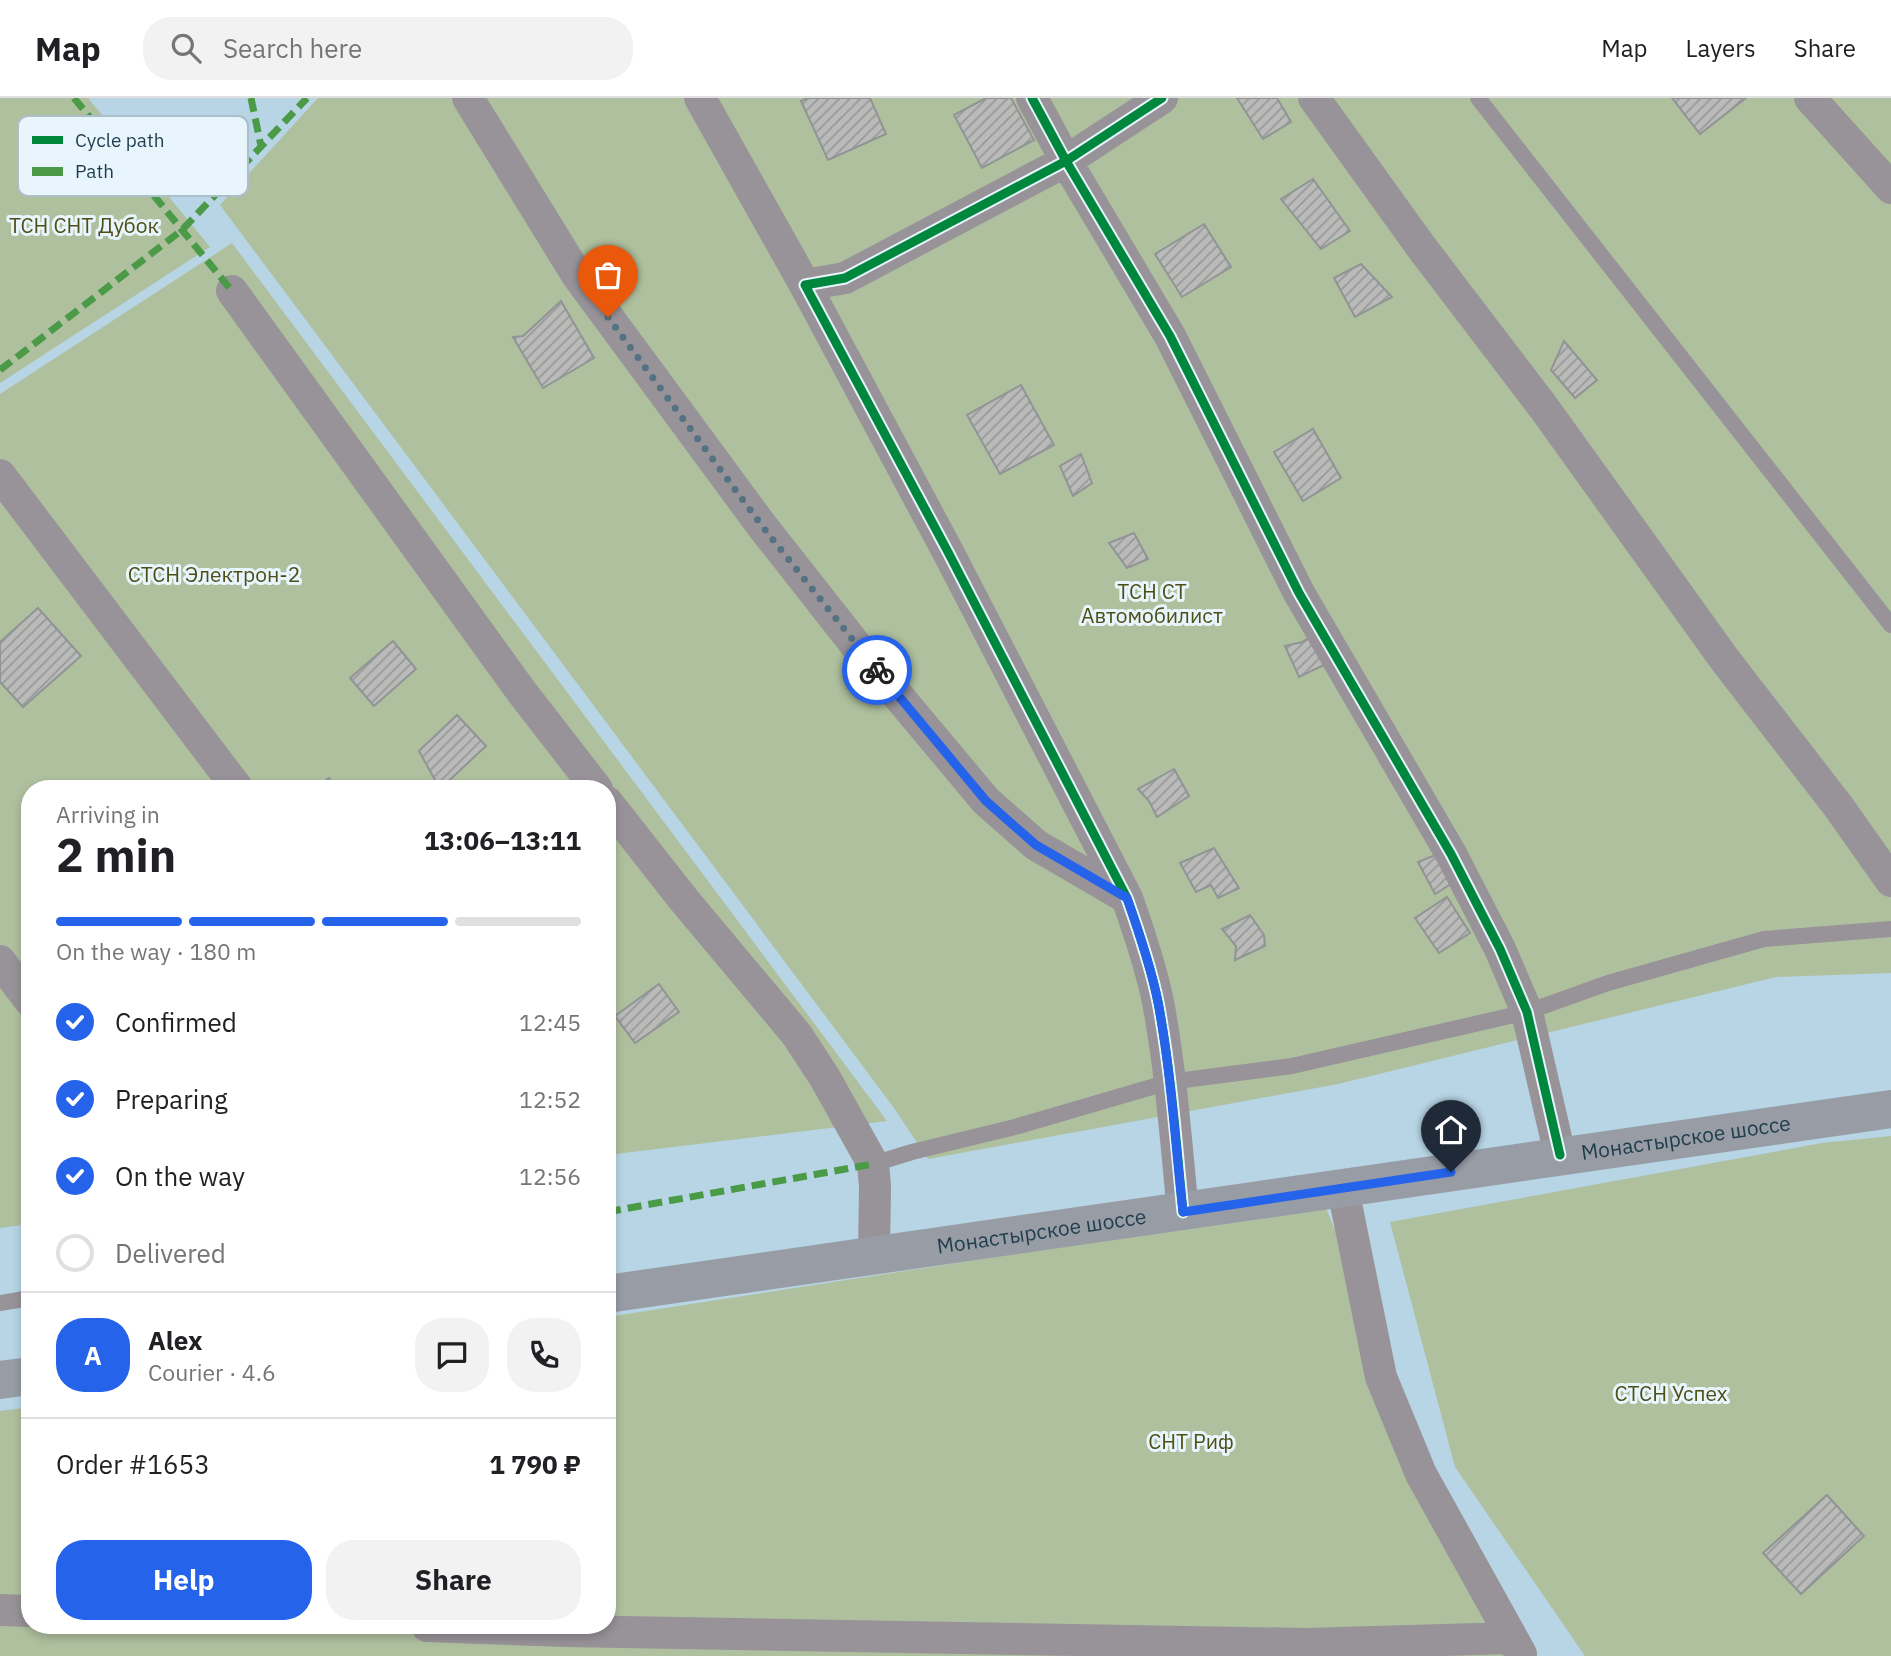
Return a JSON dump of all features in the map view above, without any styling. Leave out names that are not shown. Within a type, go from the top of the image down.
[{"type":"main road","name":"Монастырское шоссе","points":[[616,1293],[1891,1109]]},
{"type":"main road","points":[[0,1380],[21,1377]]},
{"type":"street","points":[[468,98],[577,275],[762,526],[866,658],[986,801],[1036,845],[1127,898]]},
{"type":"street","points":[[700,98],[805,285],[948,552],[1127,898],[1143,943],[1158,1001],[1170,1082],[1183,1212]]},
{"type":"street","points":[[1032,98],[1066,161],[1170,336],[1299,593],[1451,854],[1500,949],[1527,1012],[1560,1155]]},
{"type":"street","points":[[805,285],[845,278],[1066,161],[1162,98]]},
{"type":"street","points":[[1314,98],[1422,248],[1544,408],[1725,660],[1838,806],[1891,881]]},
{"type":"street","points":[[1810,98],[1891,188]]},
{"type":"street","points":[[232,291],[521,691],[590,780]]},
{"type":"street","points":[[0,475],[231,780]]},
{"type":"street","points":[[616,813],[797,1035],[825,1078],[873,1164],[874,1257]]},
{"type":"street","points":[[0,961],[21,989]]},
{"type":"street","points":[[616,1632],[1517,1647],[1421,1474],[1381,1377],[1343,1189]]},
{"type":"street","points":[[0,1610],[21,1611]]},
{"type":"lane","points":[[1478,98],[1891,625]]},
{"type":"lane","points":[[873,1164],[1015,1127],[1170,1082],[1292,1066],[1527,1012],[1608,983],[1764,939],[1891,929]]},
{"type":"lane","points":[[0,1303],[21,1300]]},
{"type":"green space","name":"ТСН СНТ Дубок","points":[[0,98],[88,98],[103,116],[18,116],[18,196],[168,196],[210,247],[0,383]]},
{"type":"green space","name":"ТСН СТ Автомобилист","points":[[318,98],[1891,98],[1891,973],[1776,977],[1338,1084],[928,1159],[894,1108],[220,205],[228,196],[248,196],[248,174]]},
{"type":"green space","name":"СТСН Электрон-2","points":[[232,243],[887,1121],[616,1154],[616,780],[21,780],[21,1225],[0,1228],[0,394]]},
{"type":"green space","name":"СТСН Успех","points":[[1891,1136],[1891,1656],[1585,1656],[1455,1467],[1390,1222],[1822,1143]]},
{"type":"green space","name":"СНТ Риф","points":[[1325,1206],[1476,1573],[1518,1656],[0,1656],[0,1411],[21,1408],[21,1634],[616,1634],[616,1316]]},
{"type":"building","points":[[807,98],[870,98],[886,134],[828,160],[801,101]]},
{"type":"building","points":[[986,98],[1011,98],[1034,140],[982,168],[954,115]]},
{"type":"building","points":[[1237,98],[1277,98],[1291,122],[1263,139]]},
{"type":"building","points":[[1672,98],[1746,98],[1700,134]]},
{"type":"building","points":[[1313,179],[1350,231],[1321,249],[1281,199]]},
{"type":"building","points":[[1204,224],[1231,267],[1182,297],[1155,254]]},
{"type":"building","points":[[1361,264],[1392,297],[1355,317],[1334,278]]},
{"type":"building","points":[[561,301],[594,358],[543,388],[513,337],[523,336]]},
{"type":"building","points":[[1564,341],[1597,380],[1575,398],[1551,370]]},
{"type":"building","points":[[1021,385],[1054,445],[1000,474],[967,415]]},
{"type":"building","points":[[1313,429],[1341,478],[1303,501],[1274,452]]},
{"type":"building","points":[[1081,454],[1092,483],[1073,496],[1060,466]]},
{"type":"building","points":[[1134,533],[1148,559],[1127,568],[1109,543]]},
{"type":"building","points":[[38,608],[81,656],[23,707],[0,682],[0,642]]},
{"type":"building","points":[[1313,636],[1326,664],[1299,677],[1285,646]]},
{"type":"building","points":[[393,641],[416,669],[374,706],[350,678]]},
{"type":"building","points":[[457,715],[486,746],[450,780],[435,780],[419,751]]},
{"type":"building","points":[[1174,769],[1189,796],[1157,817],[1149,801],[1138,789]]},
{"type":"building","points":[[1214,848],[1239,888],[1218,898],[1211,885],[1196,892],[1180,863]]},
{"type":"building","points":[[1440,853],[1454,882],[1435,894],[1418,862]]},
{"type":"building","points":[[1447,897],[1470,933],[1439,953],[1415,918]]},
{"type":"building","points":[[1250,915],[1264,935],[1265,946],[1235,960],[1236,946],[1222,929]]},
{"type":"building","points":[[659,984],[679,1012],[635,1043],[616,1015]]},
{"type":"building","points":[[1827,1495],[1864,1536],[1801,1594],[1763,1553]]},
{"type":"marked path","points":[[74,98],[89,116]]},
{"type":"marked path","points":[[251,98],[261,146]]},
{"type":"marked path","points":[[248,160],[307,98]]},
{"type":"marked path","points":[[154,196],[232,291]]},
{"type":"marked path","points":[[0,370],[182,230],[214,196]]},
{"type":"marked path","points":[[616,1210],[873,1164]]},
{"type":"cycle path","points":[[1032,98],[1066,161],[1170,336],[1299,593],[1451,854],[1500,949],[1527,1012],[1560,1155]]},
{"type":"cycle path","points":[[1162,98],[1066,161],[845,278],[805,285],[948,552],[1127,898],[1148,963],[1163,1028],[1183,1212]]},
{"type":"way so far","points":[[608,317],[762,526],[877,670]]},
{"type":"route","points":[[877,670],[986,801],[1036,845],[1127,898],[1143,943],[1158,1001],[1170,1082],[1183,1212],[1451,1172]]}]
